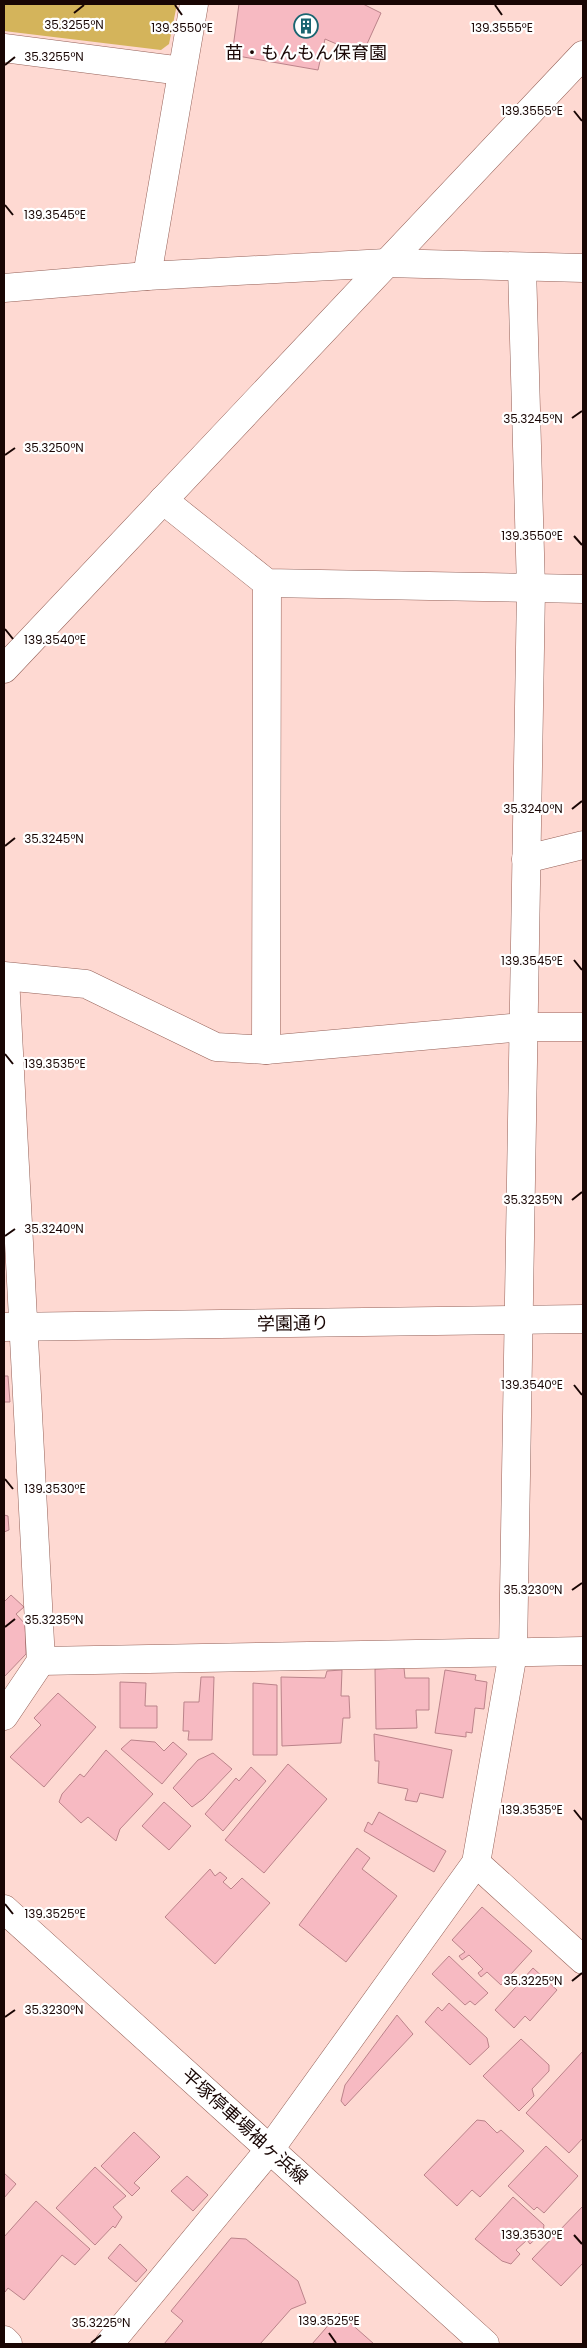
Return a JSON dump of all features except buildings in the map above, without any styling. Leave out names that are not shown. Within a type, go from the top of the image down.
[{"type":"street","points":[[147,276],[194,4]]},
{"type":"street","points":[[4,48],[182,71]]},
{"type":"street","points":[[4,669],[583,55]]},
{"type":"street","points":[[4,288],[147,276],[386,263],[583,268]]},
{"type":"street","points":[[109,2344],[270,2149],[476,1863],[513,1652],[531,589],[522,267]]},
{"type":"street","points":[[164,500],[267,583],[583,589]]},
{"type":"street","points":[[266,1050],[267,583]]},
{"type":"street","points":[[526,859],[583,845]]},
{"type":"street","points":[[4,1716],[41,1661],[14,1327],[4,977],[86,984],[216,1047],[266,1050],[524,1027],[583,1026]]},
{"type":"street","name":"学園通り","points":[[14,1327],[583,1319]]},
{"type":"street","points":[[41,1661],[583,1651]]},
{"type":"street","points":[[476,1863],[583,1960]]},
{"type":"street","name":"平塚停車場袖ヶ浜線","points":[[4,1909],[485,2344]]},
{"type":"street","points":[[4,2340],[8,2344]]},
{"type":"shaded area","points":[[4,4],[177,4],[169,44],[161,50],[4,31]]},
{"type":"place","name":"苗・もんもん保育園","points":[[306,26]]}]
